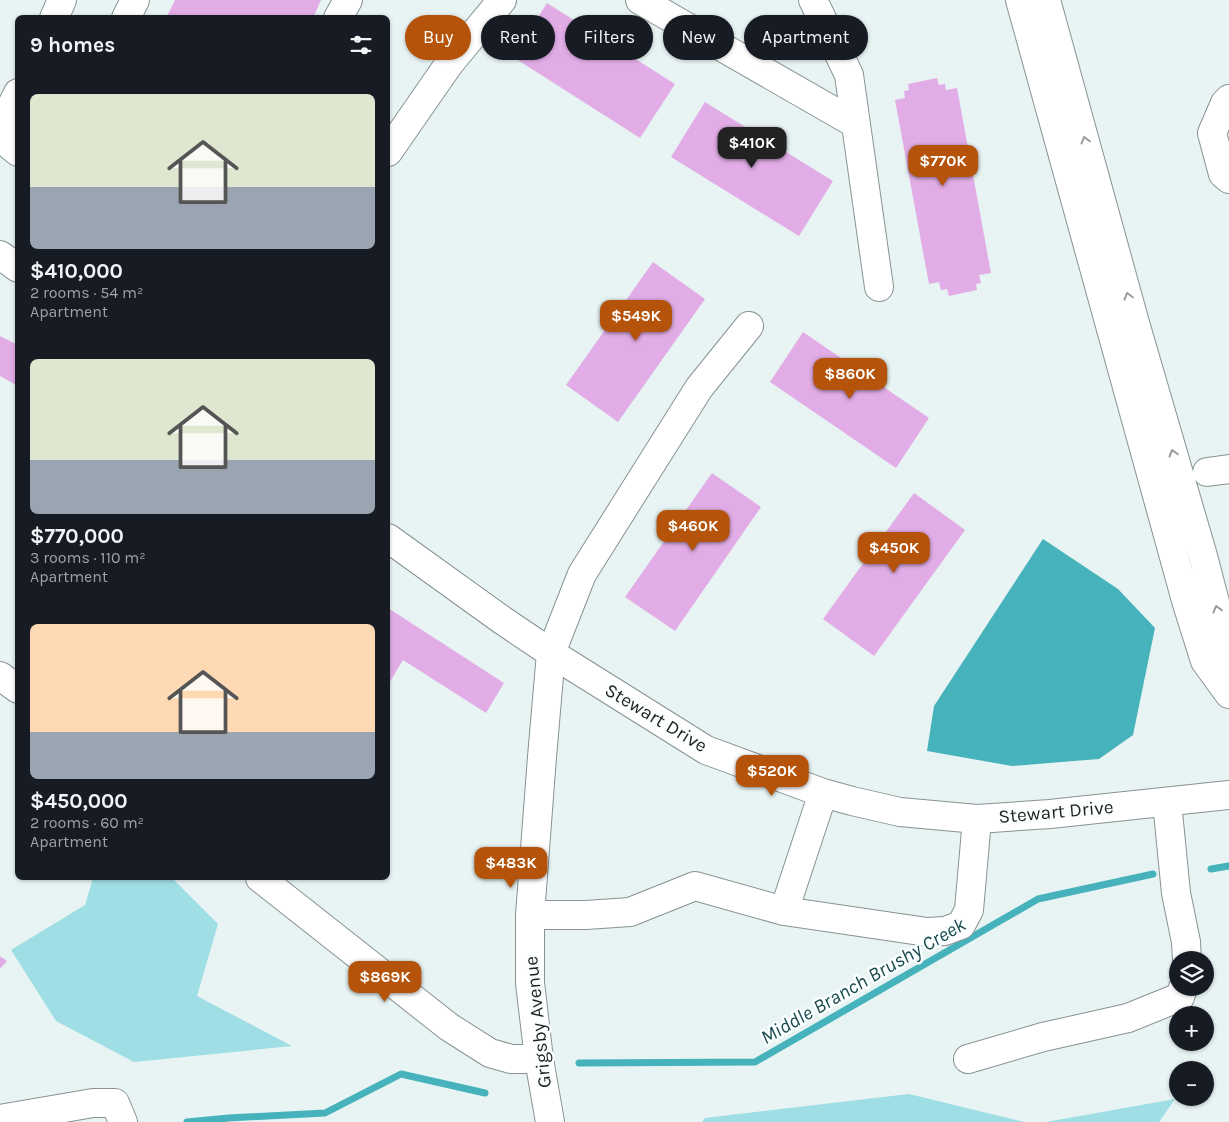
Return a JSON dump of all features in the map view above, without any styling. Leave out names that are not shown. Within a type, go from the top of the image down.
[{"type":"street","points":[[55,15],[62,0]]},
{"type":"street","points":[[128,15],[135,0]]},
{"type":"street","points":[[340,15],[348,0]]},
{"type":"street","points":[[390,149],[449,64],[502,0]]},
{"type":"street","points":[[640,0],[856,124]]},
{"type":"street","points":[[813,0],[849,75],[879,287]]},
{"type":"street","points":[[1020,0],[1187,604],[1205,661],[1229,694]]},
{"type":"street","points":[[1046,0],[1138,332],[1203,556],[1229,656]]},
{"type":"street","points":[[0,128],[15,99]]},
{"type":"street","points":[[1229,99],[1225,103],[1212,133],[1223,174],[1229,179]]},
{"type":"street","points":[[0,137],[15,150]]},
{"type":"street","name":"Grigsby Avenue","points":[[550,1122],[539,1059],[530,983],[530,914],[551,653],[582,574],[699,388],[749,326]]},
{"type":"street","name":"Stewart Drive","points":[[390,539],[551,653],[706,750],[852,801],[900,812],[977,819],[1050,814],[1229,795]]},
{"type":"street","points":[[0,676],[15,687]]},
{"type":"street","points":[[784,911],[823,792]]},
{"type":"street","points":[[1167,802],[1176,893],[1186,951]]},
{"type":"street","points":[[530,914],[586,915],[630,912],[695,886],[784,911],[927,932],[945,931],[961,925],[969,910],[977,819]]},
{"type":"street","points":[[263,880],[449,1026],[490,1053],[511,1059],[539,1059]]},
{"type":"street","points":[[968,1059],[1043,1036],[1128,1018],[1180,996]]},
{"type":"street","points":[[0,1119],[94,1103],[115,1103],[123,1122]]},
{"type":"shaded area","points":[[1043,539],[1118,589],[1155,628],[1133,735],[1099,759],[1012,766],[927,751],[934,706]]},
{"type":"shaded area","points":[[92,880],[174,880],[218,924],[197,996],[292,1046],[134,1062],[56,1021],[11,950],[85,905]]},
{"type":"shaded area","points":[[909,1094],[1024,1122],[702,1122],[705,1118]]},
{"type":"shaded area","points":[[1169,1100],[1170,1106],[1159,1122],[1046,1122]]},
{"type":"building","points":[[175,0],[321,0],[314,15],[168,15]]},
{"type":"building","points":[[547,3],[566,15],[565,60],[637,60],[675,84],[640,138],[518,60],[555,60],[555,15],[539,15]]},
{"type":"building","points":[[937,78],[939,85],[945,84],[946,90],[957,88],[991,273],[979,275],[981,283],[976,284],[977,290],[949,296],[947,289],[941,290],[939,282],[929,284],[895,100],[905,98],[904,91],[909,90],[908,84]]},
{"type":"building","points":[[705,102],[833,181],[799,236],[671,157]]},
{"type":"building","points":[[653,262],[705,299],[618,422],[566,385]]},
{"type":"building","points":[[803,332],[929,418],[896,468],[770,382]]},
{"type":"building","points":[[0,336],[15,344],[15,384],[0,376]]},
{"type":"building","points":[[712,473],[761,507],[675,631],[625,597]]},
{"type":"building","points":[[914,493],[965,530],[874,656],[823,619]]},
{"type":"building","points":[[390,609],[504,683],[486,713],[403,660],[390,682]]},
{"type":"building","points":[[0,956],[7,961],[0,969]]},
{"type":"waterway","name":"Middle Branch Brushy Creek","points":[[1211,869],[1229,866]]},
{"type":"waterway","name":"Middle Branch Brushy Creek","points":[[579,1063],[755,1062],[1038,899],[1153,874]]},
{"type":"waterway","name":"Middle Branch Brushy Creek","points":[[187,1122],[325,1113],[401,1074],[485,1093]]}]
